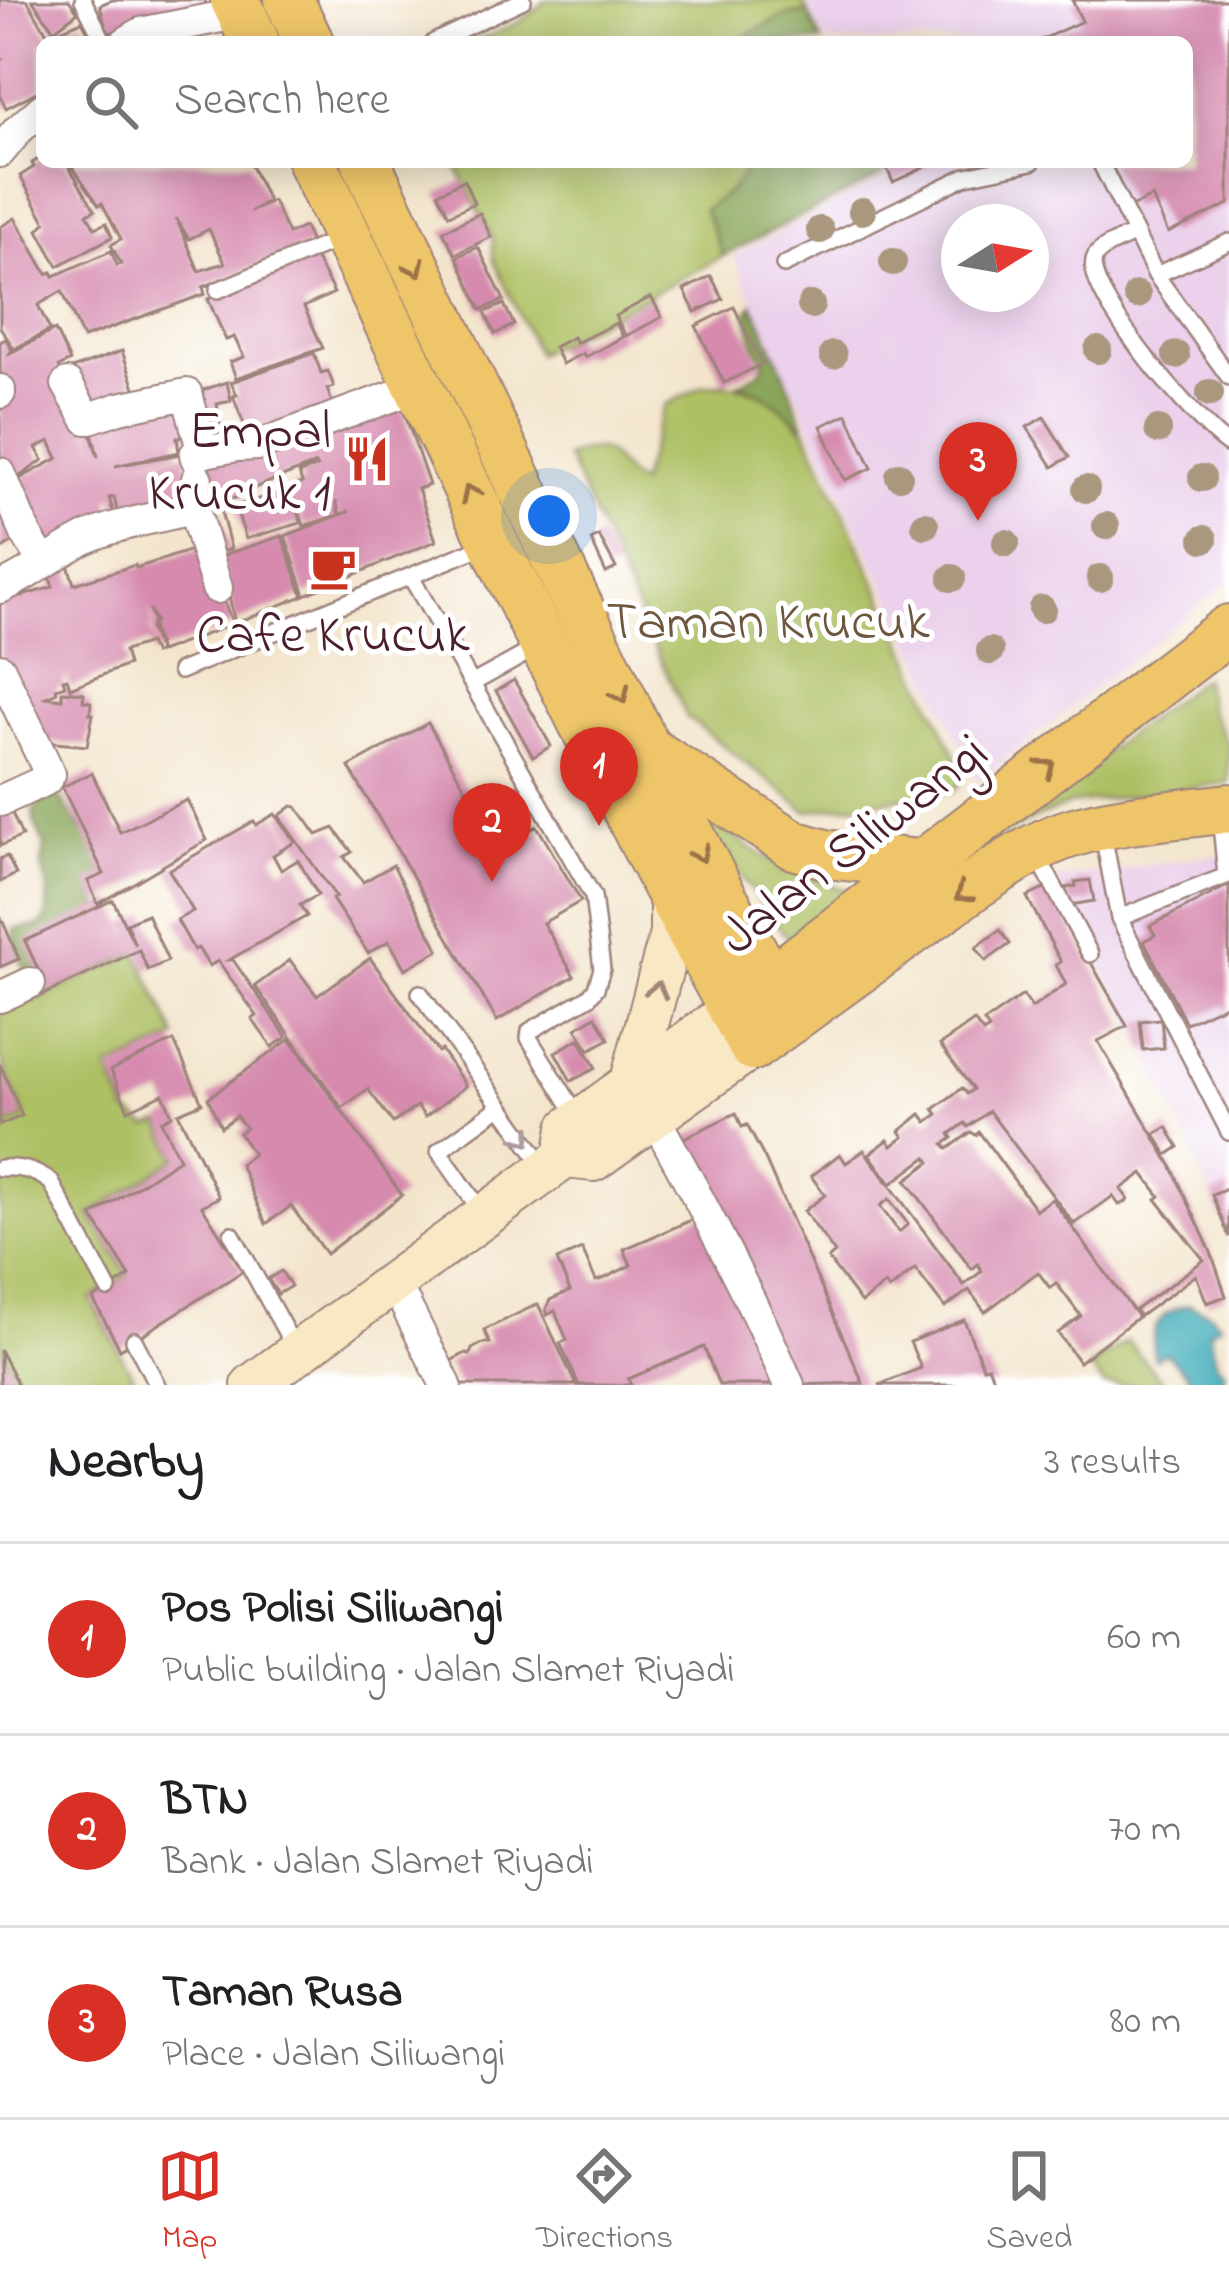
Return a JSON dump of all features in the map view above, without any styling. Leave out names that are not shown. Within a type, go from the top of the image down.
[{"type":"highway","points":[[289,0],[306,36]]},
{"type":"highway","points":[[315,168],[671,898],[761,1014]]},
{"type":"highway","points":[[369,168],[717,887],[761,1014]]},
{"type":"highway","name":"Jalan Siliwangi","points":[[761,1014],[920,864],[1229,628]]},
{"type":"highway","points":[[647,750],[794,845],[825,854],[920,864]]},
{"type":"highway","name":"Jalan Siliwangi","points":[[761,1014],[1003,866],[1068,834],[1224,809]]},
{"type":"main road","points":[[643,1099],[671,934],[671,898]]},
{"type":"main road","name":"Jalan Siliwangi","points":[[253,1385],[484,1216],[564,1149],[593,1160],[643,1099],[761,1014]]},
{"type":"street","points":[[135,36],[244,18]]},
{"type":"street","points":[[0,152],[36,114]]},
{"type":"street","points":[[67,384],[87,419],[187,394],[217,588]]},
{"type":"street","points":[[0,588],[89,536],[187,510],[197,474],[237,446],[259,445],[418,387]]},
{"type":"street","points":[[0,472],[26,535],[43,562]]},
{"type":"street","points":[[0,669],[50,774],[46,781],[0,800]]},
{"type":"street","points":[[0,997],[30,983]]},
{"type":"street","points":[[643,1099],[713,1223],[788,1385]]},
{"type":"street","points":[[394,1282],[446,1385]]},
{"type":"lane","points":[[83,0],[101,36]]},
{"type":"lane","points":[[447,36],[523,0]]},
{"type":"lane","points":[[784,265],[966,176],[1004,168]]},
{"type":"lane","points":[[1103,168],[1156,274],[1229,377]]},
{"type":"lane","points":[[1136,233],[1099,252],[1093,260],[1094,270],[1116,317],[1154,368],[1192,414],[1229,446]]},
{"type":"lane","points":[[218,290],[347,236]]},
{"type":"lane","points":[[1156,274],[1229,242]]},
{"type":"lane","points":[[180,671],[494,542]]},
{"type":"lane","points":[[411,577],[596,904],[602,969],[596,988],[590,997],[530,1031],[529,1038],[564,1149]]},
{"type":"lane","points":[[473,683],[545,644]]},
{"type":"lane","points":[[1119,918],[1226,876],[1224,809]]},
{"type":"lane","points":[[1102,826],[1119,918],[1229,1132]]},
{"type":"lane","points":[[1034,850],[1090,954]]},
{"type":"lane","points":[[420,993],[501,1106],[564,1149]]},
{"type":"lane","points":[[484,1216],[440,1151],[501,1106]]},
{"type":"lane","points":[[0,1168],[21,1167],[51,1182],[108,1289]]},
{"type":"lane","points":[[232,1234],[297,1353]]},
{"type":"lane","points":[[134,1340],[158,1385]]},
{"type":"shaded area","points":[[806,0],[1229,0],[1229,582],[978,781],[733,256],[886,177],[882,168],[1193,168],[1193,36],[822,36]]},
{"type":"shaded area","points":[[1229,853],[1229,1239],[1132,1022],[1055,879]]},
{"type":"green space","points":[[545,0],[802,0],[808,12],[784,16],[746,36],[488,36]]},
{"type":"green space","points":[[808,12],[819,36],[746,36],[784,16]]},
{"type":"green space","points":[[457,168],[745,168],[736,184],[704,209],[723,256],[537,354],[493,259],[493,239]]},
{"type":"green space","points":[[881,168],[884,174],[723,256],[704,209],[736,184],[744,170]]},
{"type":"green space","points":[[753,304],[806,431],[775,403],[738,384],[761,371],[765,363],[747,313]]},
{"type":"green space","name":"Taman Krucuk","points":[[718,384],[767,397],[806,431],[965,776],[954,791],[807,811],[687,717],[567,457],[603,451],[639,484],[665,405],[703,386]]},
{"type":"green space","points":[[1203,678],[1210,710],[1229,746],[1229,783],[1070,804],[997,839],[995,835]]},
{"type":"green space","points":[[53,795],[61,799],[81,829],[96,836],[105,876],[95,918],[26,975],[14,929],[39,926],[47,917],[45,846],[33,812],[42,799]]},
{"type":"green space","points":[[697,809],[769,859],[850,891],[788,939]]},
{"type":"green space","points":[[137,953],[177,1038],[108,1069],[127,1112],[148,1127],[160,1123],[177,1158],[90,1215],[128,1275],[90,1299],[138,1385],[22,1385],[0,1347],[0,1128],[25,1117],[0,1057],[0,1004],[35,988],[40,998]]},
{"type":"green space","points":[[1127,1341],[1166,1385],[1104,1385],[1090,1367]]},
{"type":"water","points":[[1189,1305],[1210,1313],[1220,1324],[1209,1331],[1217,1364],[1225,1371],[1225,1385],[1194,1385],[1166,1353],[1155,1359],[1153,1339],[1158,1323],[1170,1311]]},
{"type":"building","points":[[0,0],[27,0],[48,35],[82,21],[90,36],[36,36],[36,92],[6,108],[0,96]]},
{"type":"building","points":[[32,0],[69,0],[78,12],[54,30]]},
{"type":"building","points":[[112,0],[205,0],[207,10],[199,16],[107,33],[100,5]]},
{"type":"building","points":[[1072,0],[1229,0],[1229,204],[1168,233],[1152,197],[1131,207],[1113,168],[1193,168],[1193,36],[1049,36],[1082,21]]},
{"type":"building","points":[[36,161],[36,168],[70,168],[95,210],[87,214],[95,228],[106,223],[112,237],[58,266],[38,230],[46,223],[20,176],[34,167]]},
{"type":"building","points":[[73,168],[252,168],[268,201],[250,212],[273,201],[288,234],[304,227],[312,245],[203,287],[205,294],[83,338],[62,291],[38,305],[50,330],[14,349],[0,327],[0,227],[15,218],[47,274],[54,276],[111,251],[117,265],[121,264],[111,245],[121,239],[102,203]],"holes":[[[176,218],[189,239],[209,229],[225,263],[199,271]]]},
{"type":"building","points":[[887,168],[923,168],[893,182]]},
{"type":"building","points":[[464,180],[474,203],[449,215],[438,193]]},
{"type":"building","points":[[480,213],[491,237],[455,254],[443,231]]},
{"type":"building","points":[[478,247],[504,300],[481,310],[457,257]]},
{"type":"building","points":[[313,254],[334,293],[304,307],[323,348],[236,378],[230,362],[244,357],[234,337],[226,340],[208,299]]},
{"type":"building","points":[[711,276],[723,299],[695,312],[684,290]]},
{"type":"building","points":[[651,297],[662,317],[626,336],[615,316]]},
{"type":"building","points":[[504,304],[514,325],[495,334],[485,312]]},
{"type":"building","points":[[734,307],[762,364],[724,383],[696,326]]},
{"type":"building","points":[[616,323],[623,337],[562,364],[554,347],[573,337],[576,343]]},
{"type":"building","points":[[55,330],[70,361],[59,367],[98,457],[89,420],[184,399],[193,435],[177,438],[179,452],[115,466],[186,453],[191,496],[120,524],[114,497],[109,498],[117,524],[42,557],[10,484],[58,458],[50,441],[36,448],[43,460],[9,484],[0,467],[0,342],[6,339],[10,353]]},
{"type":"building","points":[[122,351],[139,399],[87,418],[66,371]]},
{"type":"building","points":[[314,353],[321,373],[328,371],[334,387],[327,389],[336,413],[251,442],[231,382]]},
{"type":"building","points":[[227,382],[231,401],[217,404],[223,438],[205,445],[194,393]]},
{"type":"building","points":[[401,403],[429,485],[418,489],[436,541],[305,595],[285,536],[340,515],[336,501],[339,515],[304,526],[297,504],[301,523],[246,539],[235,506],[292,489],[302,483],[299,473],[317,467],[315,464],[244,492],[245,496],[202,504],[193,458]]},
{"type":"building","points":[[847,414],[872,468],[845,480],[821,426]]},
{"type":"building","points":[[1044,417],[1069,457],[1053,467],[1027,427]]},
{"type":"building","points":[[219,504],[231,549],[211,555],[198,510]]},
{"type":"building","points":[[0,513],[15,541],[0,550]]},
{"type":"building","points":[[282,536],[303,596],[235,623],[220,556]]},
{"type":"building","points":[[599,536],[616,568],[606,573],[591,540]]},
{"type":"building","points":[[201,547],[233,624],[160,652],[149,609],[150,629],[159,652],[154,654],[149,643],[124,651],[128,665],[70,688],[67,678],[63,679],[65,685],[46,697],[62,699],[62,691],[84,693],[83,701],[91,702],[93,714],[87,746],[45,742],[0,660],[0,590],[19,590],[22,596],[53,587],[46,562],[65,555],[74,584]]},
{"type":"building","points":[[514,680],[551,746],[533,757],[496,691]]},
{"type":"building","points":[[428,723],[475,805],[488,797],[506,830],[495,837],[501,847],[537,826],[581,901],[543,923],[574,976],[497,1021],[349,767]]},
{"type":"building","points":[[92,773],[120,832],[187,800],[207,840],[98,904],[88,881],[104,874],[62,787]]},
{"type":"building","points":[[0,796],[22,836],[0,846]]},
{"type":"building","points":[[292,806],[317,835],[334,828],[352,852],[344,857],[363,882],[393,865],[439,950],[405,969],[389,941],[368,953],[332,899],[336,897],[279,816]]},
{"type":"building","points":[[275,814],[295,842],[273,855],[281,870],[298,860],[318,895],[300,905],[307,916],[229,960],[287,1037],[272,1047],[252,1019],[257,1016],[218,961],[209,966],[198,948],[194,950],[177,920],[193,911],[169,870],[254,821],[256,825]]},
{"type":"building","points":[[7,856],[16,874],[0,882],[0,859]]},
{"type":"building","points":[[1090,880],[1094,901],[1070,905],[1065,888]]},
{"type":"building","points":[[1229,885],[1229,1014],[1225,1005],[1186,1023],[1144,941],[1155,935],[1150,926]]},
{"type":"building","points":[[1048,887],[1127,1026],[1098,1041],[1171,1165],[1226,1296],[1207,1303],[1196,1275],[1140,1316],[1135,1310],[1204,1260],[1156,1199],[1160,1196],[1143,1173],[1121,1189],[1126,1202],[1119,1205],[1113,1196],[1074,1224],[989,1111],[950,1134],[953,1138],[944,1144],[948,1149],[971,1132],[979,1132],[1036,1210],[1052,1199],[1138,1317],[1079,1362],[1058,1333],[1081,1316],[1056,1283],[1050,1288],[1038,1272],[985,1312],[969,1290],[945,1308],[915,1269],[889,1290],[885,1284],[861,1303],[828,1259],[835,1253],[804,1211],[825,1195],[811,1176],[840,1154],[846,1163],[864,1150],[964,1285],[982,1271],[978,1264],[972,1269],[906,1180],[930,1162],[927,1157],[891,1184],[869,1154],[888,1140],[892,1146],[904,1137],[900,1131],[921,1114],[927,1122],[938,1114],[934,1109],[962,1088],[967,1094],[973,1089],[940,1045],[974,1021],[983,1033],[989,1029],[984,1022],[1023,995],[1032,1008],[1066,984],[1056,965],[1061,962],[1027,897]],"holes":[[[889,1199],[908,1224],[899,1232],[880,1206]]]},
{"type":"building","points":[[113,900],[135,945],[126,923],[147,914],[168,961],[148,970],[139,950],[41,996],[35,984],[43,980],[25,941]]},
{"type":"building","points":[[0,915],[19,959],[0,967]]},
{"type":"building","points":[[1000,930],[1010,944],[986,961],[976,947]]},
{"type":"building","points":[[370,958],[466,1086],[425,1117],[417,1106],[393,1123],[368,1089],[342,1108],[255,986],[290,960],[317,996]]},
{"type":"building","points":[[596,1016],[609,1039],[589,1050],[576,1028]]},
{"type":"building","points":[[1161,1019],[1164,1048],[1143,1050],[1140,1021]]},
{"type":"building","points":[[290,1039],[402,1195],[326,1254],[291,1206],[266,1224],[240,1164],[253,1154],[239,1133],[246,1128],[236,1116],[221,1127],[208,1098]]},
{"type":"building","points":[[579,1039],[596,1068],[571,1081],[555,1052]]},
{"type":"building","points":[[174,1041],[202,1103],[178,1113],[219,1197],[202,1206],[243,1271],[120,1349],[93,1299],[130,1276],[92,1216],[179,1159],[161,1121],[172,1115],[163,1094],[128,1110],[111,1070]]},
{"type":"building","points":[[0,1064],[22,1116],[0,1125]]},
{"type":"building","points":[[736,1113],[765,1159],[863,1383],[792,1385],[682,1139]]},
{"type":"building","points":[[1167,1127],[1179,1147],[1167,1155],[1155,1134]]},
{"type":"building","points":[[1229,1188],[1229,1237],[1212,1195]]},
{"type":"building","points":[[703,1215],[783,1385],[719,1385],[704,1347],[628,1379],[631,1385],[579,1385],[560,1343],[567,1340],[555,1311],[547,1315],[550,1300],[570,1291],[557,1260],[582,1249],[596,1281],[631,1265],[624,1249]]},
{"type":"building","points":[[281,1271],[291,1286],[278,1294],[268,1279]]},
{"type":"building","points":[[538,1304],[576,1385],[458,1385],[447,1363],[490,1343],[484,1330]]},
{"type":"building","points":[[964,1320],[983,1367],[988,1366],[996,1385],[879,1385],[921,1368],[910,1342]]},
{"type":"building","points":[[0,1350],[18,1385],[0,1385]]},
{"type":"place","name":"Empal Krucuk 1","points":[[367,459]]},
{"type":"place","name":"Taman Rusa","points":[[978,521]]},
{"type":"place","name":"Cafe Krucuk","points":[[333,568]]},
{"type":"place","name":"Pos Polisi Siliwangi","points":[[599,826]]},
{"type":"place","name":"BTN","points":[[492,882]]}]
